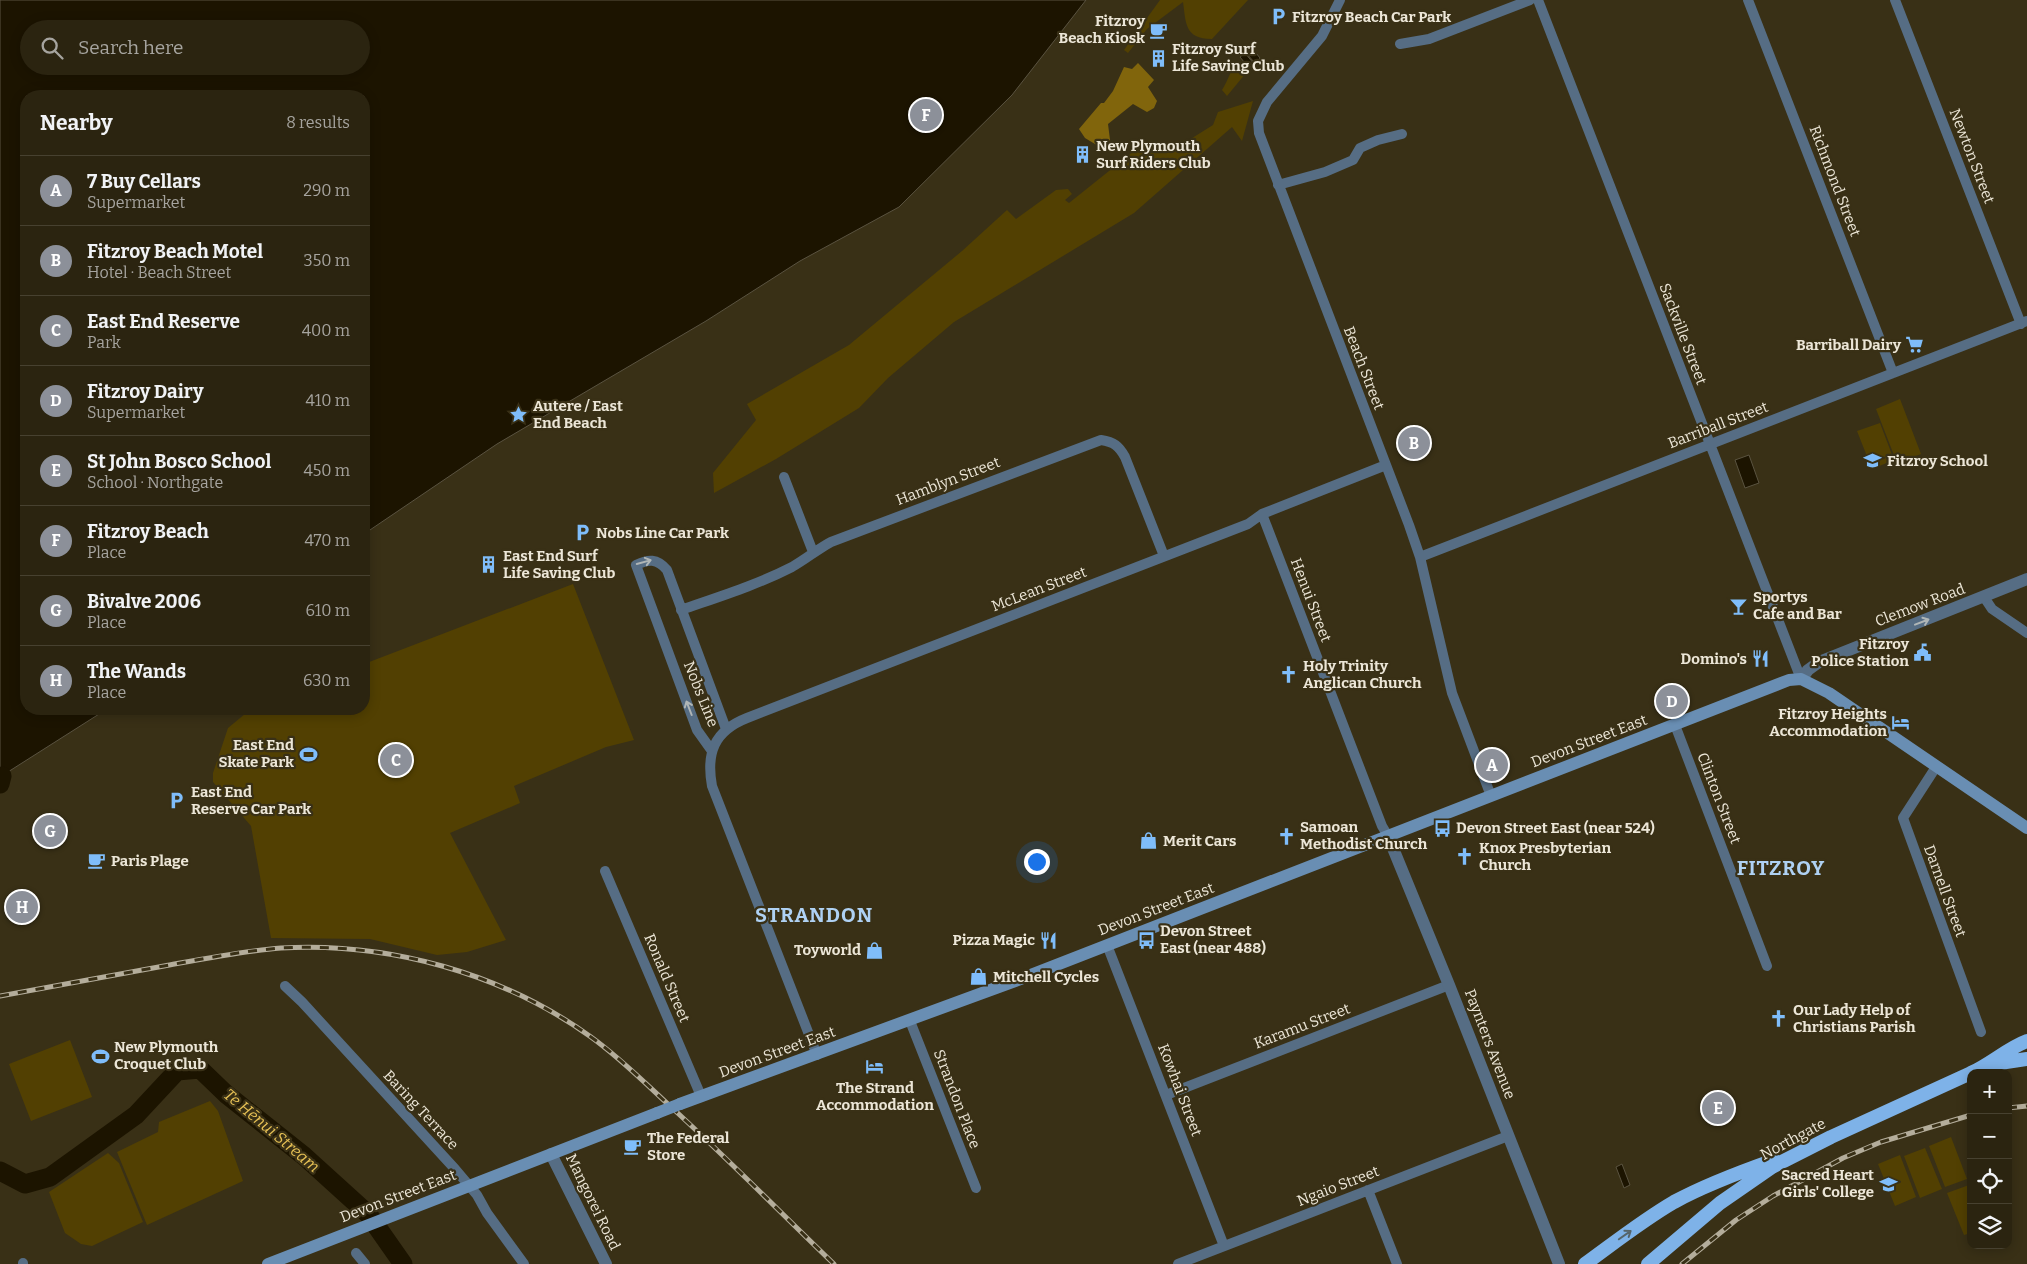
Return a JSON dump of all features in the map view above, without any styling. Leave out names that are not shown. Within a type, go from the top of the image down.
[{"type":"highway","name":"Northgate","points":[[1980,1069],[1989,1065],[2018,1044],[2027,1041]]},
{"type":"highway","name":"Northgate","points":[[1989,1065],[2027,1059]]},
{"type":"highway","name":"Northgate","points":[[1648,1264],[1720,1203],[1772,1167],[1967,1075]]},
{"type":"highway","points":[[1585,1264],[1658,1212],[1692,1193],[1754,1167],[1801,1152]]},
{"type":"main road","name":"Devon Street East","points":[[268,1264],[700,1096],[910,1021],[1784,682],[1801,679]]},
{"type":"main road","points":[[1801,679],[1829,693],[2027,828]]},
{"type":"street","name":"Beach Street","points":[[1340,0],[1322,36],[1275,92],[1261,113],[1258,121],[1259,133],[1420,557],[1452,693],[1491,796]]},
{"type":"street","points":[[1400,44],[1429,39],[1530,0]]},
{"type":"street","name":"Sackville Street","points":[[1538,0],[1801,679]]},
{"type":"street","name":"Richmond Street","points":[[1748,0],[1893,373]]},
{"type":"street","name":"Newton Street","points":[[1895,0],[2024,322]]},
{"type":"street","points":[[1278,185],[1325,172],[1353,160],[1360,148],[1378,140],[1402,134]]},
{"type":"street","name":"Barriball Street","points":[[1420,557],[2024,322]]},
{"type":"street","name":"Hamblyn Street","points":[[681,610],[794,566],[831,542],[1101,440],[1112,441],[1120,447],[1126,458],[1164,556]]},
{"type":"street","name":"McLean Street","points":[[712,751],[717,740],[736,722],[1248,524],[1262,514],[1386,465]]},
{"type":"street","points":[[784,477],[813,552]]},
{"type":"street","name":"Henui Street","points":[[1262,514],[1382,826],[1388,836]]},
{"type":"street","name":"Nobs Line","points":[[726,730],[667,570],[662,564],[649,560],[636,565],[698,730],[712,751],[710,774],[718,803],[817,1055]]},
{"type":"street","name":"Clemow Road","points":[[1801,679],[1818,662],[1984,598],[2027,579]]},
{"type":"street","points":[[1984,598],[1992,609],[2027,633]]},
{"type":"street","name":"Clinton Street","points":[[1675,725],[1767,966]]},
{"type":"street","name":"Darnell Street","points":[[1936,766],[1903,818],[1981,1032]]},
{"type":"street","name":"Paynters Avenue","points":[[1388,836],[1449,985],[1558,1264]]},
{"type":"street","name":"Ronald Street","points":[[605,871],[700,1096]]},
{"type":"street","name":"Kowhai Street","points":[[1107,945],[1224,1246]]},
{"type":"street","name":"Karamu Street","points":[[1166,1095],[1449,985]]},
{"type":"street","name":"Baring Terrace","points":[[285,986],[302,1002],[470,1186],[524,1264]]},
{"type":"street","name":"Strandon Place","points":[[910,1021],[976,1188]]},
{"type":"street","name":"Ngaio Street","points":[[1178,1264],[1508,1136]]},
{"type":"street","name":"Mangorei Road","points":[[551,1154],[606,1264]]},
{"type":"street","points":[[1368,1190],[1398,1264]]},
{"type":"street","points":[[356,1253],[365,1264]]},
{"type":"shaded area","points":[[0,0],[1086,0],[1012,95],[899,207],[800,261],[706,321],[497,444],[370,530],[370,90],[20,90],[20,715],[98,715],[0,777]]},
{"type":"shaded area","points":[[1160,0],[1248,0],[1212,39],[1196,36],[1191,33],[1186,22],[1183,2],[1147,29],[1128,53],[1124,50]]},
{"type":"shaded area","points":[[1251,47],[1260,58],[1255,63],[1245,52]]},
{"type":"shaded area","points":[[1245,53],[1254,64],[1249,68],[1240,57]]},
{"type":"shaded area","points":[[1237,62],[1246,73],[1227,96],[1222,90]]},
{"type":"shaded area","points":[[1138,63],[1154,80],[1148,87],[1157,101],[1154,108],[1147,112],[1133,104],[1108,124],[1110,140],[1100,147],[1085,138],[1079,129],[1113,91],[1124,67],[1132,69]]},
{"type":"shaded area","points":[[1253,101],[1242,141],[1232,127],[1134,213],[954,322],[888,378],[859,408],[776,459],[714,493],[713,473],[756,420],[747,404],[849,345],[962,251],[1007,210],[1016,219],[1056,190],[1068,189],[1072,194],[1065,200],[1069,203],[1139,147],[1189,140],[1213,125],[1218,112]]},
{"type":"shaded area","points":[[1900,399],[1921,454],[1897,463],[1876,409]]},
{"type":"shaded area","points":[[1880,423],[1894,460],[1872,469],[1857,431]]},
{"type":"shaded area","points":[[1749,455],[1759,483],[1745,488],[1735,460]]},
{"type":"shaded area","points":[[573,584],[634,740],[606,747],[514,786],[520,803],[450,833],[506,940],[467,952],[437,955],[370,939],[271,938],[251,826],[213,782],[213,773],[228,728],[244,715],[370,715],[370,662]]},
{"type":"shaded area","points":[[70,1040],[92,1097],[31,1121],[9,1064]]},
{"type":"shaded area","points":[[210,1101],[218,1111],[243,1181],[147,1225],[117,1152],[158,1132],[159,1122]]},
{"type":"shaded area","points":[[1951,1137],[1967,1179],[1945,1187],[1929,1146]]},
{"type":"shaded area","points":[[1925,1148],[1942,1189],[1920,1198],[1904,1156]]},
{"type":"shaded area","points":[[108,1153],[119,1163],[143,1222],[92,1246],[81,1244],[65,1233],[49,1192]]},
{"type":"shaded area","points":[[1900,1155],[1916,1197],[1895,1206],[1878,1164]]},
{"type":"shaded area","points":[[1622,1164],[1630,1185],[1624,1188],[1616,1167]]},
{"type":"shaded area","points":[[1967,1186],[1967,1234],[1964,1235],[1947,1193]]},
{"type":"waterway","name":"Te Hēnui Stream","points":[[0,784],[2,776]]},
{"type":"waterway","name":"Te Hēnui Stream","points":[[0,1171],[25,1184],[50,1177],[136,1115],[177,1071],[200,1069],[226,1094],[304,1156],[368,1214],[403,1264]]},
{"type":"railway","points":[[0,996],[222,956],[281,948],[322,947],[362,950],[443,966],[482,979],[520,995],[557,1015],[591,1037],[631,1070],[691,1125],[834,1264]]},
{"type":"railway","points":[[2012,1108],[2027,1106]]},
{"type":"railway","points":[[1682,1264],[1736,1220],[1773,1196],[1843,1158],[1881,1142],[1967,1116]]},
{"type":"place","name":"Fitzroy Beach Car Park","points":[[1278,17]]},
{"type":"place","name":"Fitzroy Beach Kiosk","points":[[1159,30]]},
{"type":"place","name":"Fitzroy Surf Life Saving Club","points":[[1158,58]]},
{"type":"place","name":"Fitzroy Beach","points":[[926,115]]},
{"type":"place","name":"New Plymouth Surf Riders Club","points":[[1082,155]]},
{"type":"place","name":"Barriball Dairy","points":[[1915,345]]},
{"type":"place","name":"Autere / East End Beach","points":[[519,415]]},
{"type":"place","name":"Fitzroy Beach Motel","points":[[1414,443]]},
{"type":"place","name":"Fitzroy School","points":[[1873,461]]},
{"type":"place","name":"Nobs Line Car Park","points":[[582,533]]},
{"type":"place","name":"East End Surf Life Saving Club","points":[[489,565]]},
{"type":"place","name":"Sportys Cafe and Bar","points":[[1739,606]]},
{"type":"place","name":"Fitzroy Police Station","points":[[1923,653]]},
{"type":"place","name":"Domino's","points":[[1761,659]]},
{"type":"place","name":"Holy Trinity Anglican Church","points":[[1289,675]]},
{"type":"place","name":"Fitzroy Dairy","points":[[1672,701]]},
{"type":"place","name":"Fitzroy Heights Accommodation","points":[[1901,723]]},
{"type":"place","name":"East End Skate Park","points":[[308,754]]},
{"type":"place","name":"East End Reserve","points":[[396,760]]},
{"type":"place","name":"7 Buy Cellars","points":[[1492,765]]},
{"type":"place","name":"East End Reserve Car Park","points":[[177,801]]},
{"type":"place","name":"Devon Street East (near 524)","points":[[1442,828]]},
{"type":"place","name":"Bivalve 2006","points":[[50,831]]},
{"type":"place","name":"Samoan Methodist Church","points":[[1286,836]]},
{"type":"place","name":"Merit Cars","points":[[1149,841]]},
{"type":"place","name":"Knox Presbyterian Church","points":[[1465,857]]},
{"type":"place","name":"Paris Plage","points":[[97,861]]},
{"type":"place","name":"The Wands","points":[[22,907]]},
{"type":"place","name":"Pizza Magic","points":[[1049,940]]},
{"type":"place","name":"Devon Street East (near 488)","points":[[1146,940]]},
{"type":"place","name":"Toyworld","points":[[875,950]]},
{"type":"place","name":"Mitchell Cycles","points":[[979,977]]},
{"type":"place","name":"Our Lady Help of Christians Parish","points":[[1779,1019]]},
{"type":"place","name":"New Plymouth Croquet Club","points":[[100,1056]]},
{"type":"place","name":"The Strand Accommodation","points":[[875,1067]]},
{"type":"place","name":"St John Bosco School","points":[[1718,1108]]},
{"type":"place","name":"The Federal Store","points":[[633,1147]]},
{"type":"place","name":"Sacred Heart Girls' College","points":[[1888,1184]]},
{"type":"district","name":"FITZROY","points":[[1781,868]]},
{"type":"district","name":"STRANDON","points":[[814,915]]}]
